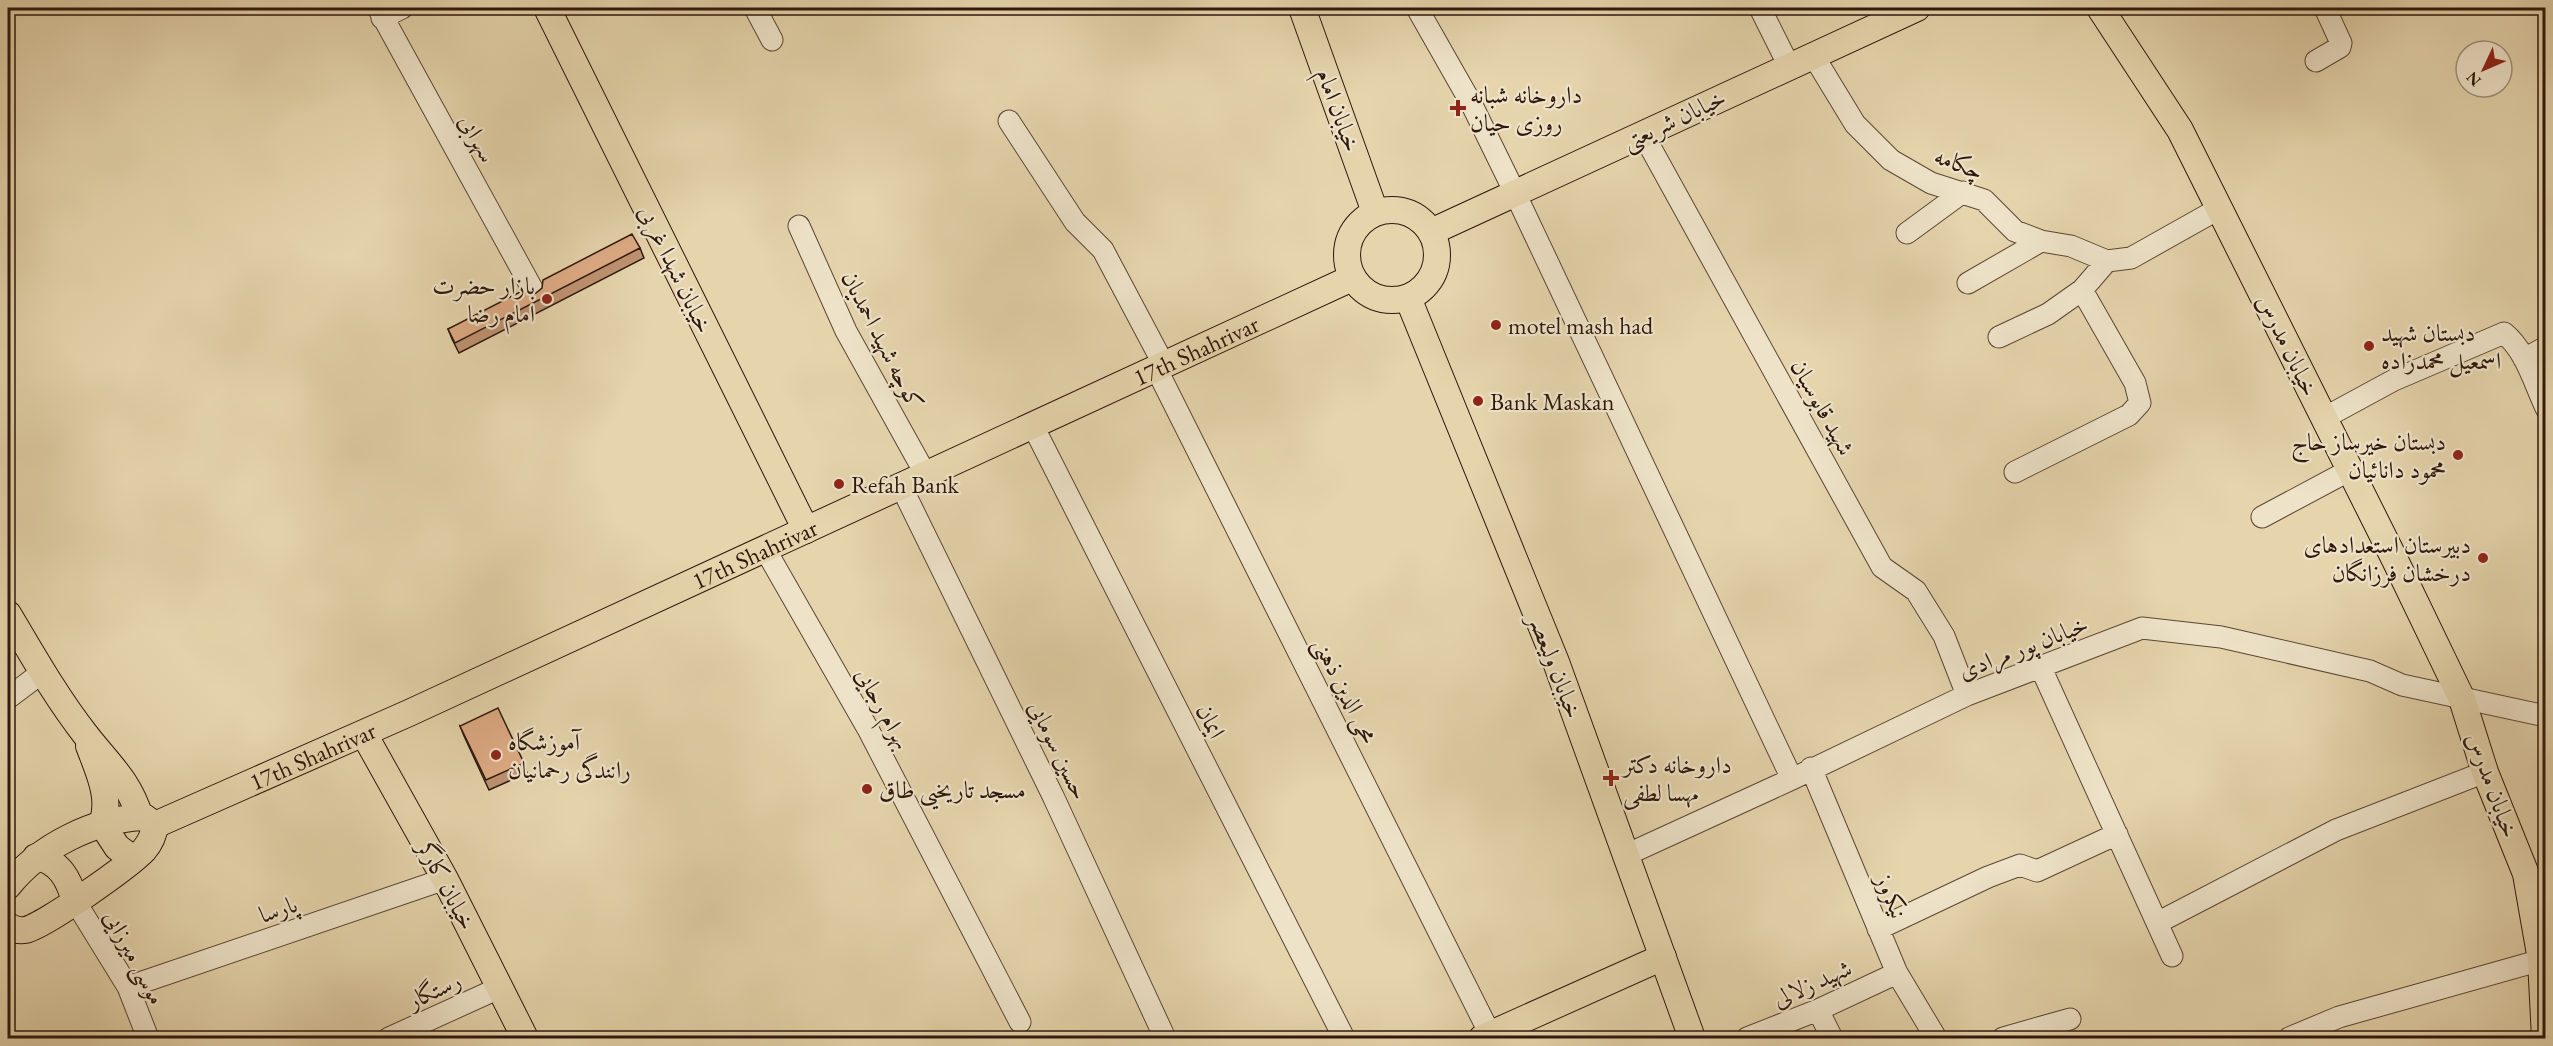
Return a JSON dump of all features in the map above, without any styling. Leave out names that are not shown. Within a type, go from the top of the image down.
[{"type":"main road","name":"خیابان شهدا غربی","points":[[547,8],[806,530]]},
{"type":"main road","name":"خیابان امام","points":[[1302,8],[1376,212]]},
{"type":"main road","name":"خیابان شریعتی","points":[[1431,232],[1917,8]]},
{"type":"main road","name":"خیابان مدرس","points":[[2100,8],[2180,130],[2462,699],[2485,771],[2526,874],[2540,921],[2545,1036]]},
{"type":"main road","points":[[1394,210],[1413,214],[1431,232],[1437,246],[1437,262],[1432,277],[1422,289],[1408,298],[1396,300],[1377,297],[1360,288],[1352,278],[1347,263],[1347,247],[1352,232],[1362,220],[1376,212],[1394,210]]},
{"type":"main road","name":"17th Shahrivar","points":[[8,886],[36,857],[102,824],[147,821],[364,734],[1352,278]]},
{"type":"main road","name":"خیابان ولیعصر","points":[[1408,298],[1556,662],[1692,1038]]},
{"type":"main road","points":[[8,614],[85,734],[126,784],[154,831],[150,841],[133,859],[75,902],[35,927],[18,930],[8,926]]},
{"type":"main road","points":[[85,734],[107,805],[102,824],[117,847],[133,859]]},
{"type":"main road","name":"خیابان کارگر","points":[[364,734],[445,879],[525,1038]]},
{"type":"main road","points":[[36,857],[52,862],[58,867],[71,887],[75,902]]},
{"type":"main road","points":[[1488,1037],[1663,957]]},
{"type":"street","points":[[380,13],[402,8]]},
{"type":"street","points":[[755,8],[772,40]]},
{"type":"street","points":[[1417,8],[1471,103],[1515,193],[1792,779]]},
{"type":"street","points":[[1760,8],[1789,66]]},
{"type":"street","points":[[2316,61],[2340,47],[2342,43],[2325,8]]},
{"type":"street","name":"سهرابی","points":[[380,13],[534,292]]},
{"type":"street","name":"چکامه","points":[[1813,55],[1855,124],[1891,160],[1931,183],[1984,200],[2015,231],[2041,241],[2071,246],[2106,261]]},
{"type":"street","name":"محی الدین ذهنی","points":[[1009,121],[1075,222],[1103,250],[1488,1037]]},
{"type":"street","name":"شهید قابوسیان","points":[[1643,134],[1882,567],[1916,591],[1944,636],[1967,695]]},
{"type":"street","points":[[1907,233],[1963,192]]},
{"type":"street","points":[[2000,337],[2048,314],[2082,290],[2106,261],[2131,258],[2220,208]]},
{"type":"street","name":"کوچه شهید احمدیان","points":[[799,226],[846,331],[926,475]]},
{"type":"street","points":[[1968,283],[2041,241]]},
{"type":"street","points":[[2015,472],[2129,415],[2140,403],[2135,383],[2082,290]]},
{"type":"street","points":[[2324,418],[2394,380],[2504,333],[2514,342],[2524,359],[2546,408]]},
{"type":"street","points":[[2524,359],[2546,347]]},
{"type":"street","name":"ایمان","points":[[1032,426],[1344,1038]]},
{"type":"street","points":[[2262,517],[2350,470]]},
{"type":"street","name":"حسین سومایی","points":[[901,486],[1053,796],[1165,1038]]},
{"type":"street","name":"بهرام رجایی","points":[[765,549],[868,729],[1020,1022]]},
{"type":"street","name":"خیابان پور مرادی","points":[[1626,855],[1967,695],[2142,628],[2221,637],[2370,671],[2402,685],[2546,716]]},
{"type":"street","points":[[2041,668],[2172,956]]},
{"type":"street","points":[[8,698],[44,671]]},
{"type":"street","name":"نیکروز","points":[[1811,768],[1896,973],[1936,1038]]},
{"type":"street","points":[[2157,923],[2336,830],[2485,771]]},
{"type":"street","points":[[1878,929],[1988,877],[2020,865],[2037,871],[2050,867],[2117,834]]},
{"type":"street","name":"پارسا","points":[[128,987],[445,879]]},
{"type":"street","name":"موسی میرزایی","points":[[75,902],[128,987],[148,1038]]},
{"type":"street","points":[[2289,1038],[2339,1017],[2541,960]]},
{"type":"street","name":"شهید زلالی","points":[[1746,1038],[1818,1010],[1896,973]]},
{"type":"street","name":"رستگار","points":[[389,1038],[500,988]]},
{"type":"street","points":[[1818,1010],[1832,1038]]},
{"type":"street","points":[[2003,1038],[2070,1019]]},
{"type":"building","points":[[632,234],[640,248],[455,343],[448,329],[522,291],[530,295],[536,293],[542,288],[543,280]]},
{"type":"building","name":"آموزشگاه رانندگی رحمانیان","points":[[498,708],[524,763],[486,780],[460,726]]},
{"type":"place","name":"داروخانه شبانه روزی حیان","points":[[1458,108]]},
{"type":"place","name":"بازار حضرت امام رضا","points":[[547,299]]},
{"type":"place","name":"motel mash had","points":[[1496,325]]},
{"type":"place","name":"دبستان شهید اسمعیل محمدزاده","points":[[2369,346]]},
{"type":"place","name":"Bank Maskan","points":[[1478,401]]},
{"type":"place","name":"دبستان خیرساز حاج محمود دانائیان","points":[[2458,455]]},
{"type":"place","name":"Refah Bank","points":[[839,484]]},
{"type":"place","name":"دبیرستان استعدادهای درخشان فرزانگان","points":[[2483,558]]},
{"type":"place","name":"آموزشگاه رانندگی رحمانیان","points":[[496,755]]},
{"type":"place","name":"داروخانه دکتر مهسا لطفی","points":[[1611,778]]},
{"type":"place","name":"مسجد تاریخیی طاق","points":[[867,789]]}]
